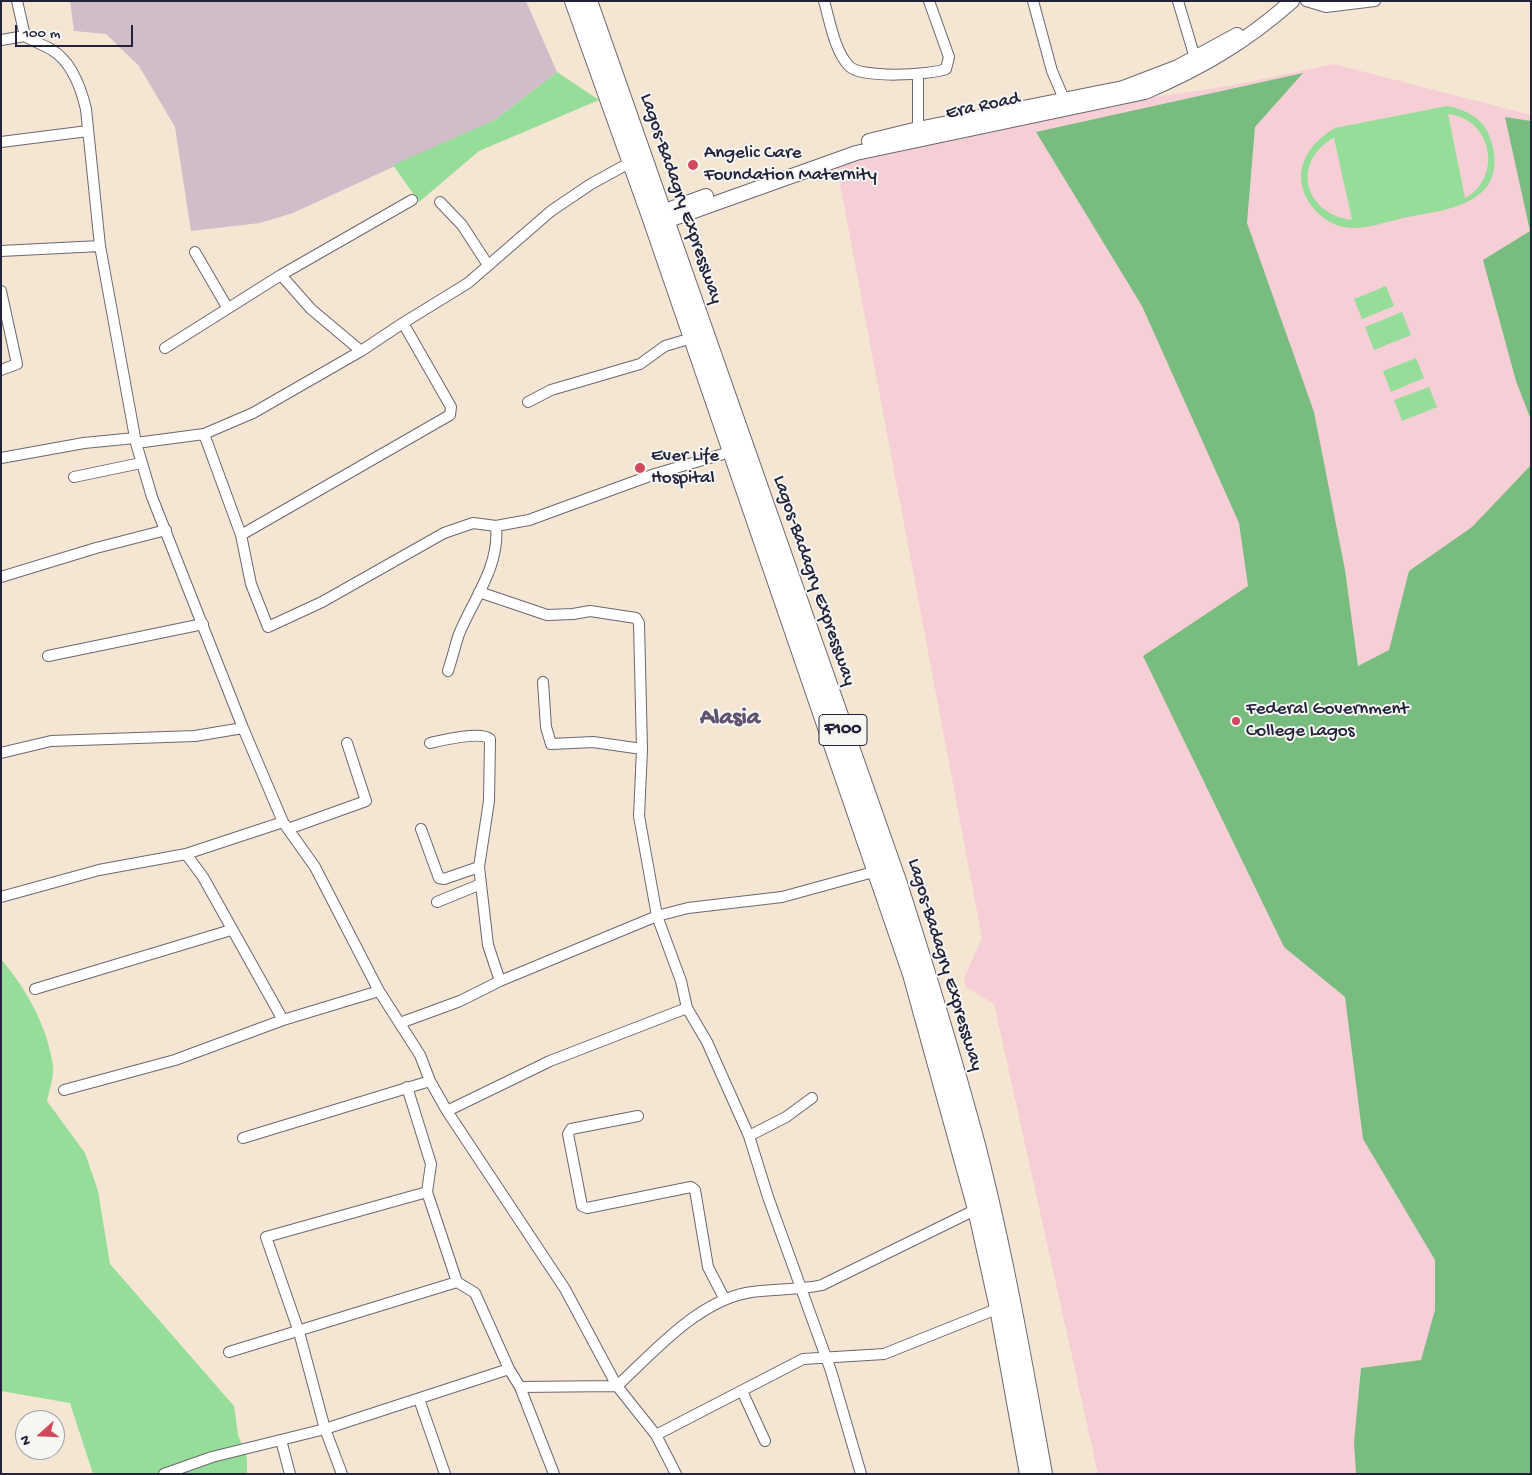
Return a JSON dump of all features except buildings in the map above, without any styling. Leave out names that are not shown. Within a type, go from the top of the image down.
[{"type":"highway","name":"Lagos-Badagry Expressway","points":[[574,1],[912,974],[977,1208],[999,1308],[1029,1474]]},
{"type":"highway","name":"Lagos-Badagry Expressway","points":[[588,1],[778,549],[897,881],[934,995],[974,1138],[1023,1356],[1043,1474]]},
{"type":"main road","points":[[664,216],[826,154],[918,129],[1123,88],[1195,58],[1247,33],[1278,1]]},
{"type":"main road","name":"Era Road","points":[[664,216],[856,153],[1145,92],[1203,66],[1292,1]]},
{"type":"street","points":[[17,1],[25,36],[38,45],[53,50],[73,72],[86,109],[100,246],[141,463],[243,728],[286,826],[315,867],[379,991],[420,1055],[430,1081],[447,1111],[565,1289],[617,1386],[656,1435],[676,1474]]},
{"type":"street","points":[[824,1],[842,57],[850,68],[866,72],[918,75],[946,69],[949,57],[929,1]]},
{"type":"street","points":[[1033,1],[1052,70],[1064,99]]},
{"type":"street","points":[[1178,1],[1195,58]]},
{"type":"street","points":[[1306,1],[1326,7],[1375,1]]},
{"type":"street","points":[[1,40],[25,36]]},
{"type":"street","points":[[918,75],[918,129]]},
{"type":"street","points":[[1,142],[88,131]]},
{"type":"street","points":[[1,458],[84,442],[136,441],[204,434],[253,413],[361,352],[403,322],[468,283],[551,211],[591,184],[631,162]]},
{"type":"street","points":[[164,348],[227,307],[412,200]]},
{"type":"street","points":[[440,202],[462,225],[488,265]]},
{"type":"street","points":[[1,251],[100,246]]},
{"type":"street","points":[[195,252],[227,307]]},
{"type":"street","points":[[281,275],[311,309],[361,352]]},
{"type":"street","points":[[1,291],[17,364],[1,370]]},
{"type":"street","points":[[241,535],[450,415],[451,407],[403,322]]},
{"type":"street","points":[[528,402],[551,390],[640,364],[665,346],[692,338]]},
{"type":"street","points":[[204,434],[241,535],[251,584],[268,627],[339,592],[444,533],[473,523],[496,526],[529,520],[656,474],[730,452]]},
{"type":"street","points":[[74,477],[141,463]]},
{"type":"street","points":[[448,671],[459,634],[491,568],[497,550],[496,526]]},
{"type":"street","points":[[1,577],[96,548],[166,530]]},
{"type":"street","points":[[479,592],[547,615],[574,614],[590,611],[636,618],[639,623],[642,749],[639,816],[657,916],[681,981],[688,1008],[707,1042],[749,1136],[768,1197],[803,1289],[826,1358],[861,1474]]},
{"type":"street","points":[[48,656],[203,624]]},
{"type":"street","points":[[543,682],[546,727],[551,744],[593,742],[642,749]]},
{"type":"street","points":[[1,753],[50,741],[194,736],[243,728]]},
{"type":"street","points":[[430,743],[471,736],[486,736],[490,739],[489,801],[480,867],[488,944],[500,980]]},
{"type":"street","points":[[1,898],[99,870],[186,854],[366,801],[347,743]]},
{"type":"street","points":[[421,829],[440,878],[444,879],[480,867]]},
{"type":"street","points":[[186,854],[203,878],[283,1020]]},
{"type":"street","points":[[400,1023],[460,1001],[500,980],[657,916],[688,908],[782,897],[877,871]]},
{"type":"street","points":[[437,902],[481,884]]},
{"type":"street","points":[[35,989],[231,930]]},
{"type":"street","points":[[64,1090],[175,1060],[283,1020],[379,991]]},
{"type":"street","points":[[447,1111],[550,1061],[688,1008]]},
{"type":"street","points":[[243,1138],[430,1081]]},
{"type":"street","points":[[407,1087],[431,1164],[427,1192],[457,1282],[475,1293],[509,1369],[520,1387],[554,1474]]},
{"type":"street","points":[[749,1136],[786,1117],[812,1098]]},
{"type":"street","points":[[638,1116],[571,1129],[568,1134],[582,1206],[587,1208],[692,1187],[696,1190],[708,1267],[724,1298]]},
{"type":"street","points":[[342,1474],[325,1429],[299,1332],[266,1237],[427,1192]]},
{"type":"street","points":[[520,1387],[617,1386],[702,1311],[724,1298],[746,1292],[803,1289],[822,1285],[858,1269],[977,1208]]},
{"type":"street","points":[[229,1352],[457,1282]]},
{"type":"street","points":[[656,1435],[803,1360],[884,1354],[999,1308]]},
{"type":"street","points":[[164,1474],[212,1457],[325,1429],[509,1369]]},
{"type":"street","points":[[742,1391],[765,1441]]},
{"type":"street","points":[[419,1399],[445,1474]]},
{"type":"street","points":[[281,1440],[290,1474]]},
{"type":"shaded area","points":[[70,1],[526,1],[557,72],[495,120],[293,213],[260,223],[191,231],[175,127],[139,66],[106,34],[74,31]]},
{"type":"shaded area","name":"Federal Government College Lagos","points":[[1334,64],[1531,115],[1531,1474],[1098,1474],[994,1004],[966,987],[964,978],[982,938],[836,163],[1140,99],[1229,86]]},
{"type":"green space","points":[[557,72],[599,100],[479,151],[419,202],[393,165],[495,120]]},
{"type":"green space","points":[[1303,73],[1255,127],[1247,223],[1314,412],[1345,570],[1358,666],[1389,650],[1409,571],[1472,527],[1531,465],[1531,1474],[1356,1474],[1354,1442],[1361,1368],[1421,1360],[1435,1310],[1435,1260],[1363,1139],[1345,997],[1284,947],[1143,656],[1248,586],[1239,523],[1142,306],[1036,132]]},
{"type":"green space","points":[[1447,106],[1456,108],[1478,119],[1491,139],[1494,167],[1490,182],[1480,194],[1468,202],[1452,208],[1358,228],[1334,224],[1325,219],[1310,204],[1302,185],[1301,174],[1303,164],[1311,148],[1324,135],[1335,128]],"holes":[[[1448,114],[1463,118],[1474,126],[1483,137],[1487,150],[1488,163],[1485,177],[1477,189],[1465,198]],[[1334,138],[1352,220],[1336,216],[1323,208],[1314,198],[1309,186],[1308,173],[1312,161],[1320,148]]]},
{"type":"green space","points":[[1505,117],[1531,121],[1531,420],[1516,381],[1483,260],[1530,231]]},
{"type":"green space","points":[[1386,286],[1394,306],[1362,319],[1354,299]]},
{"type":"green space","points":[[1402,312],[1411,335],[1374,350],[1365,327]]},
{"type":"green space","points":[[1416,358],[1424,378],[1391,392],[1383,371]]},
{"type":"green space","points":[[1429,387],[1437,407],[1402,421],[1394,400]]},
{"type":"green space","points":[[1,959],[28,996],[41,1023],[53,1067],[47,1101],[85,1153],[98,1191],[110,1264],[234,1406],[238,1435],[247,1458],[247,1474],[93,1474],[70,1403],[1,1391]]},
{"type":"place","name":"Angelic Care Foundation Maternity","points":[[693,165]]},
{"type":"place","name":"Ever Life Hospital","points":[[640,468]]},
{"type":"place","name":"Federal Government College Lagos","points":[[1236,721]]},
{"type":"district","name":"Alasia","points":[[730,719]]}]
